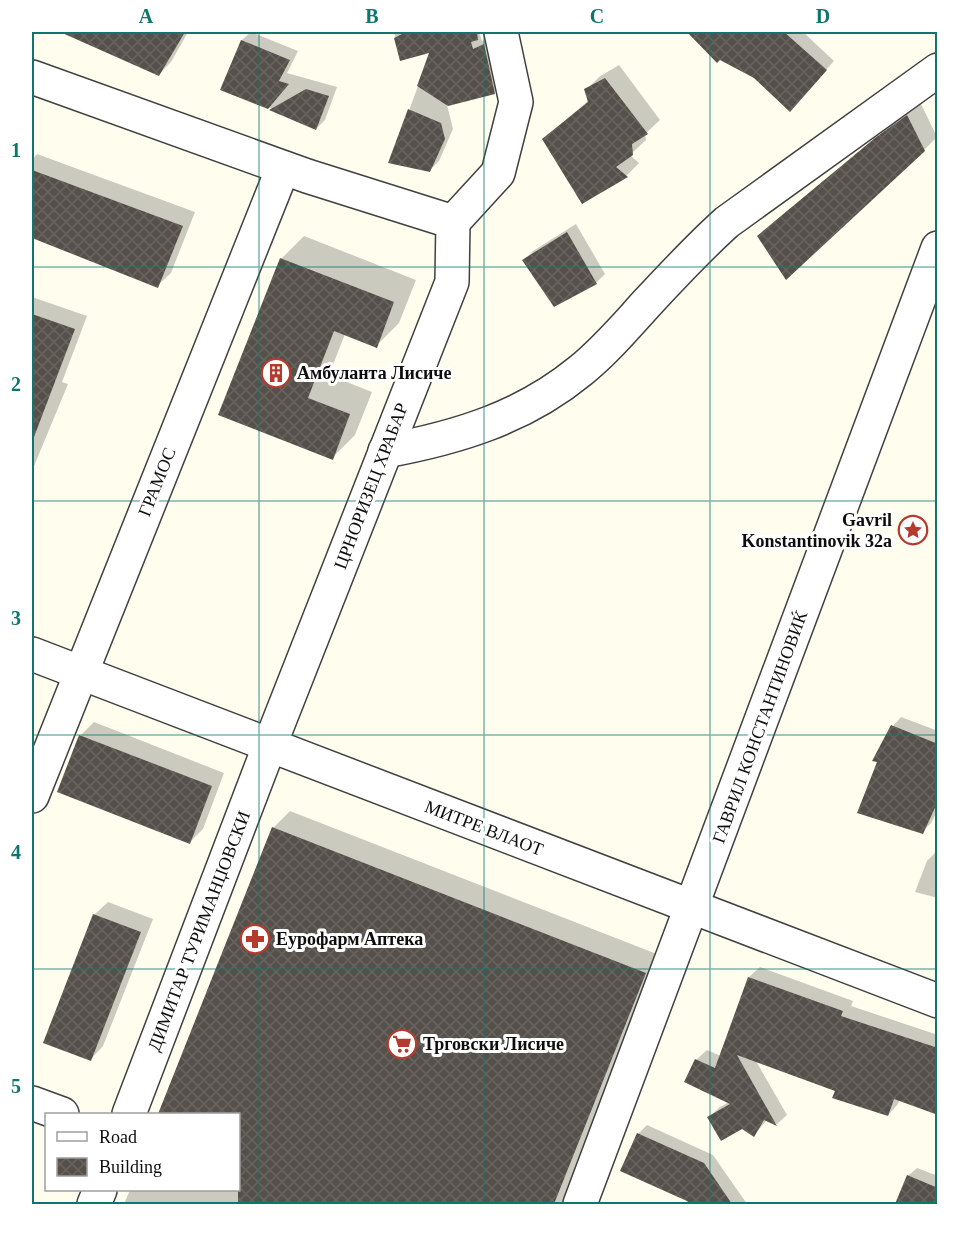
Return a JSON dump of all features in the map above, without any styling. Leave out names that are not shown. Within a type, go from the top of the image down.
[{"type":"street","points":[[32,77],[283,168],[453,222],[498,173],[501,163],[516,102],[501,32]]},
{"type":"street","points":[[385,451],[432,442],[484,426],[540,399],[580,371],[727,222],[938,70]]},
{"type":"street","name":"ГРАМОС","points":[[32,796],[283,168]]},
{"type":"street","name":"ЦРНОРИЗЕЦ ХРАБАР","points":[[269,747],[452,282],[453,222]]},
{"type":"street","name":"ГАВРИЛ КОНСТАНТИНОВИЌ","points":[[580,1204],[938,248]]},
{"type":"street","name":"МИТРЕ ВЛАОТ","points":[[32,654],[269,747],[693,906],[938,1001]]},
{"type":"street","name":"ДИМИТАР ТУРИМАНЏОВСКИ","points":[[129,1113],[269,747]]},
{"type":"street","points":[[32,1103],[59,1113]]},
{"type":"building","points":[[60,32],[185,32],[159,76]]},
{"type":"building","points":[[406,32],[477,32],[478,40],[471,42],[473,49],[484,44],[495,94],[448,106],[417,86],[429,53],[400,61],[394,38]]},
{"type":"building","points":[[687,32],[784,32],[827,70],[790,112],[754,78],[720,60],[717,63]]},
{"type":"building","points":[[241,40],[290,60],[279,81],[289,84],[268,109],[220,90]]},
{"type":"building","points":[[605,78],[648,134],[632,144],[633,155],[616,167],[628,177],[582,204],[542,139],[588,102],[584,89]]},
{"type":"building","points":[[306,89],[329,96],[316,130],[269,110]]},
{"type":"building","points":[[408,109],[441,123],[445,139],[430,172],[388,163]]},
{"type":"building","points":[[907,115],[925,151],[786,280],[757,236],[875,138]]},
{"type":"building","points":[[32,170],[183,226],[158,288],[32,238]]},
{"type":"building","points":[[567,232],[597,284],[554,307],[522,260]]},
{"type":"building","name":"Амбуланта Лисиче","points":[[280,258],[394,302],[377,348],[334,331],[308,398],[350,414],[333,460],[218,415]]},
{"type":"building","points":[[32,314],[75,329],[34,437],[32,436]]},
{"type":"building","points":[[891,725],[938,744],[938,801],[923,834],[857,813],[877,762],[872,761]]},
{"type":"building","points":[[79,735],[212,786],[190,844],[57,792]]},
{"type":"building","name":"Трговски Лисиче","points":[[272,827],[646,973],[554,1204],[238,1204],[240,1113],[158,1113]]},
{"type":"building","points":[[93,914],[141,932],[91,1061],[43,1043]]},
{"type":"building","points":[[748,977],[843,1011],[841,1016],[938,1048],[938,1115],[894,1099],[888,1116],[832,1098],[835,1091],[737,1055],[777,1126],[764,1120],[754,1137],[742,1129],[721,1141],[707,1117],[730,1104],[684,1082],[695,1059],[715,1068]]},
{"type":"building","points":[[637,1133],[704,1163],[732,1204],[690,1204],[620,1171]]},
{"type":"building","points":[[907,1175],[938,1188],[938,1204],[895,1204]]},
{"type":"place","name":"Амбуланта Лисиче","points":[[276,373]]},
{"type":"place","name":"Gavril Konstantinovik 32a","points":[[913,530]]},
{"type":"place","name":"Еурофарм Аптека","points":[[255,939]]},
{"type":"place","name":"Трговски Лисиче","points":[[402,1044]]}]
